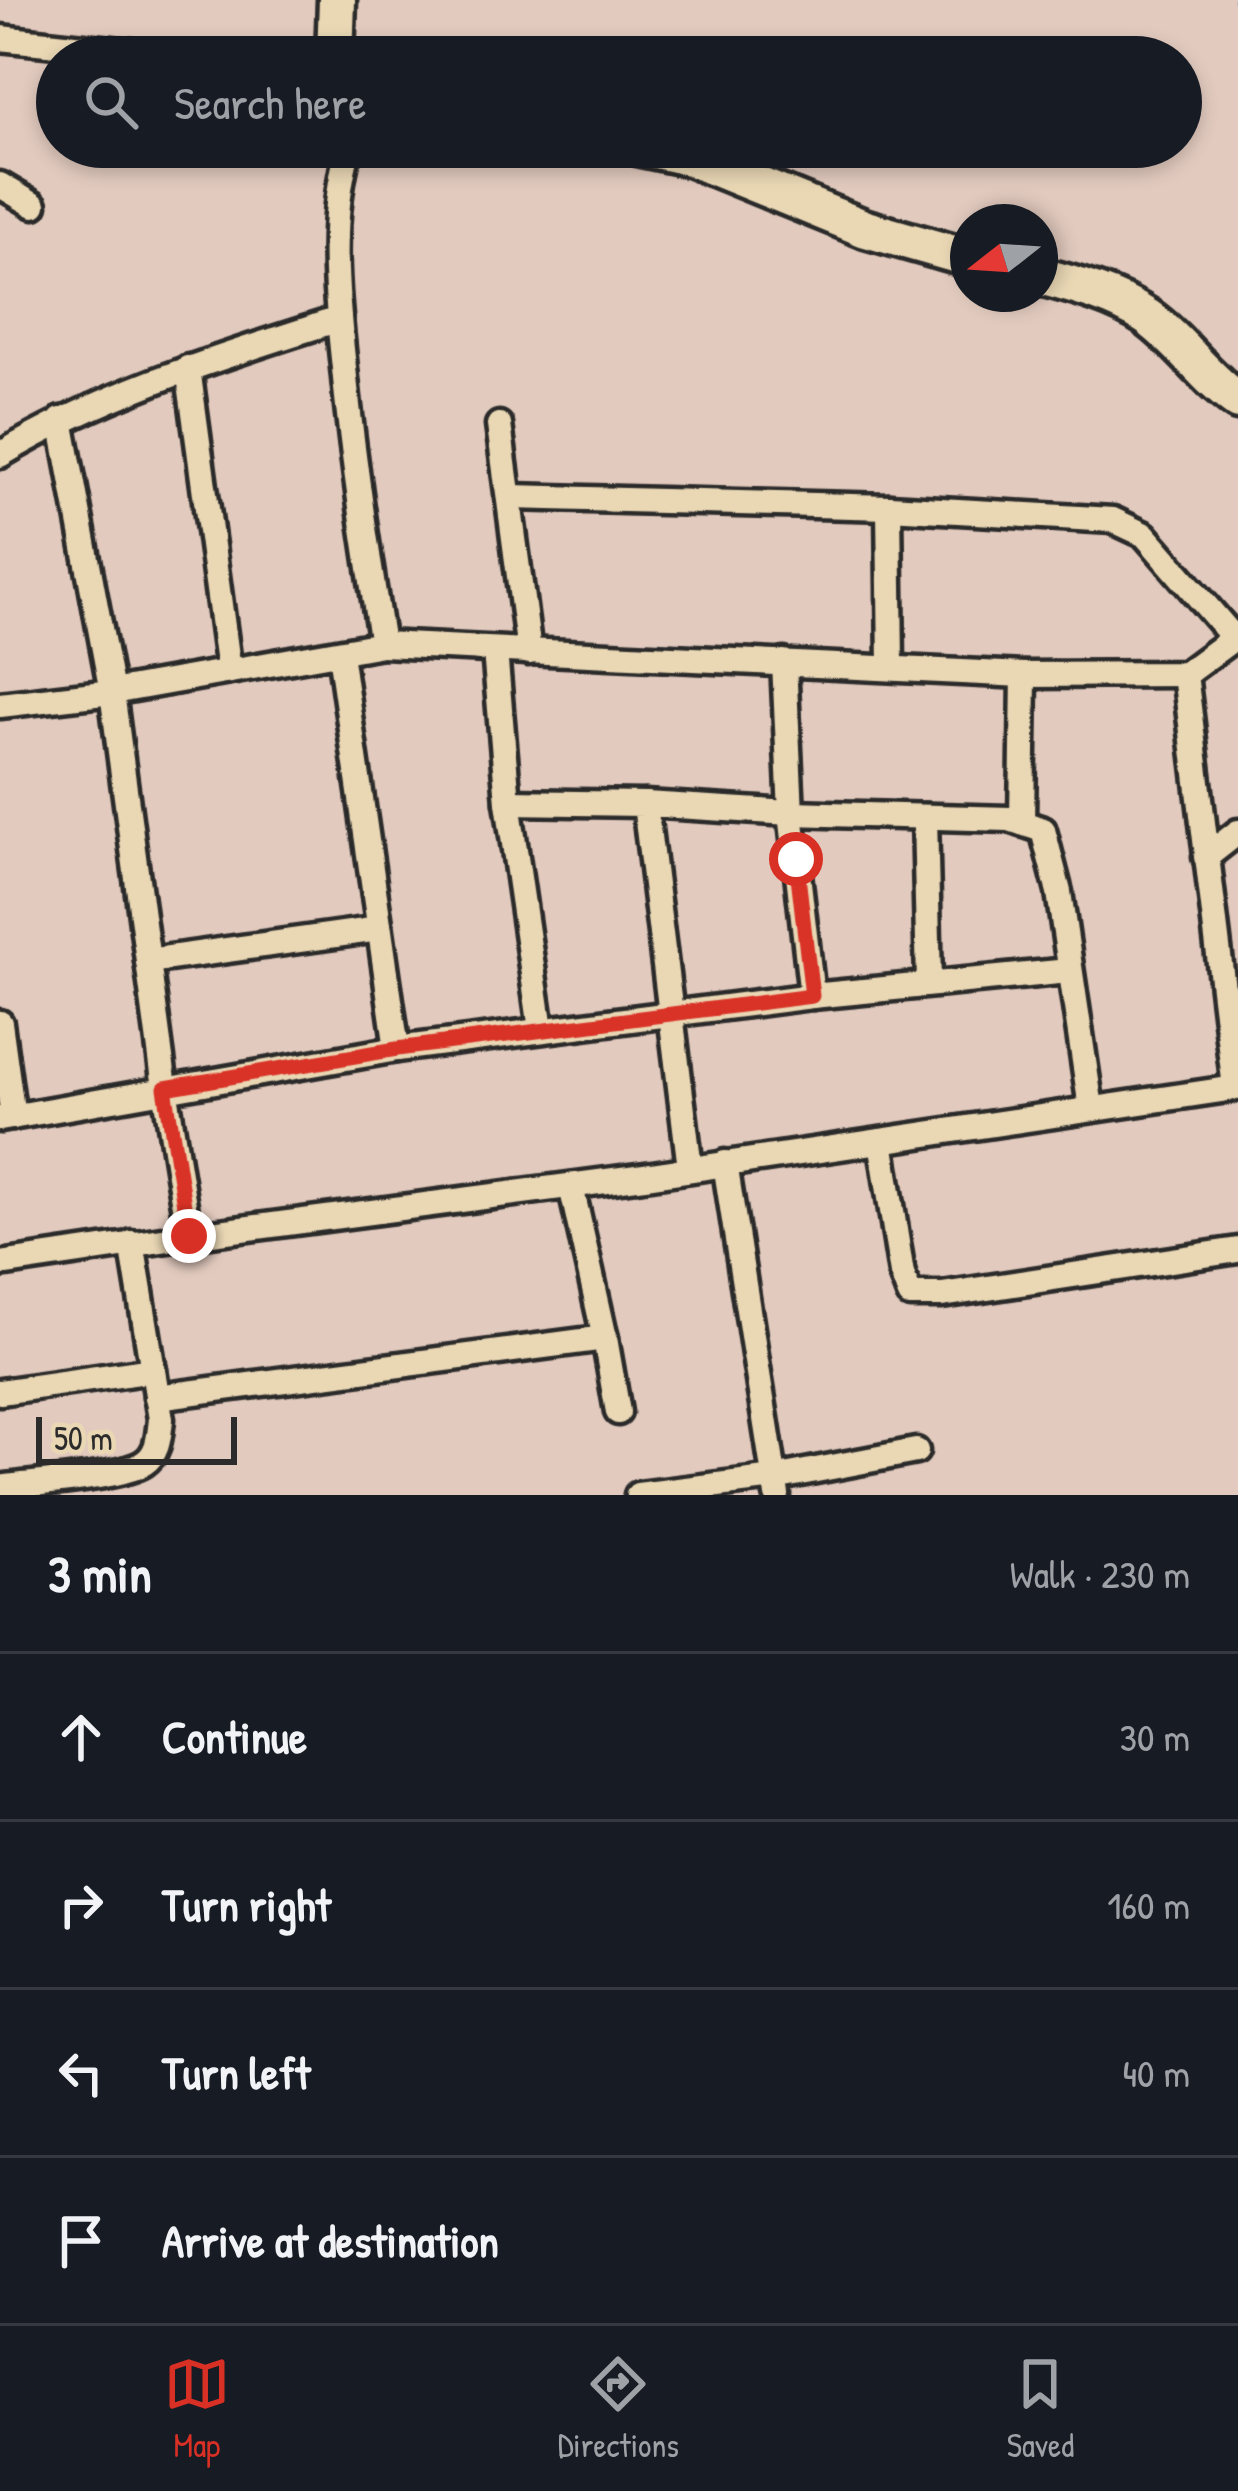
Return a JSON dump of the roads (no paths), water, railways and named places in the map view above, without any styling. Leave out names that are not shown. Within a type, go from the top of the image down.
[{"type":"main road","points":[[335,36],[338,0]]},
{"type":"main road","points":[[714,168],[866,230],[950,253]]},
{"type":"main road","points":[[1058,281],[1144,314],[1238,401]]},
{"type":"street","points":[[0,38],[36,42]]},
{"type":"street","points":[[345,168],[335,217],[339,319],[354,470],[382,644]]},
{"type":"street","points":[[0,184],[34,205]]},
{"type":"street","points":[[0,454],[61,420],[188,368],[339,319]]},
{"type":"street","points":[[188,368],[229,671]]},
{"type":"street","points":[[61,420],[112,692],[189,1236]]},
{"type":"street","points":[[499,425],[529,652]]},
{"type":"street","points":[[0,705],[112,692],[382,644],[1024,675],[1186,674],[1236,636],[1145,535],[1113,520],[889,507],[511,497]]},
{"type":"street","points":[[889,507],[891,666]]},
{"type":"street","points":[[340,652],[397,1049]]},
{"type":"street","points":[[495,652],[508,802],[541,1030]]},
{"type":"street","points":[[784,662],[791,813],[812,996]]},
{"type":"street","points":[[0,1264],[1236,1089],[1186,674]]},
{"type":"street","points":[[1022,823],[1024,675]]},
{"type":"street","points":[[508,802],[925,817],[1022,823],[1043,830],[1050,846],[1091,1108]]},
{"type":"street","points":[[645,804],[690,1168]]},
{"type":"street","points":[[925,817],[929,983]]},
{"type":"street","points":[[1206,857],[1238,832]]},
{"type":"street","points":[[148,961],[380,929]]},
{"type":"street","points":[[0,1022],[6,1118],[397,1049],[812,996],[1070,971]]},
{"type":"street","points":[[881,1141],[902,1274],[910,1295],[1238,1250]]},
{"type":"street","points":[[725,1163],[775,1486]]},
{"type":"street","points":[[571,1186],[618,1412]]},
{"type":"street","points":[[0,1488],[107,1474],[143,1464],[157,1449],[161,1419],[132,1243]]},
{"type":"street","points":[[157,1397],[605,1338]]},
{"type":"street","points":[[0,1392],[153,1370]]},
{"type":"street","points":[[638,1495],[775,1486],[916,1451]]}]
